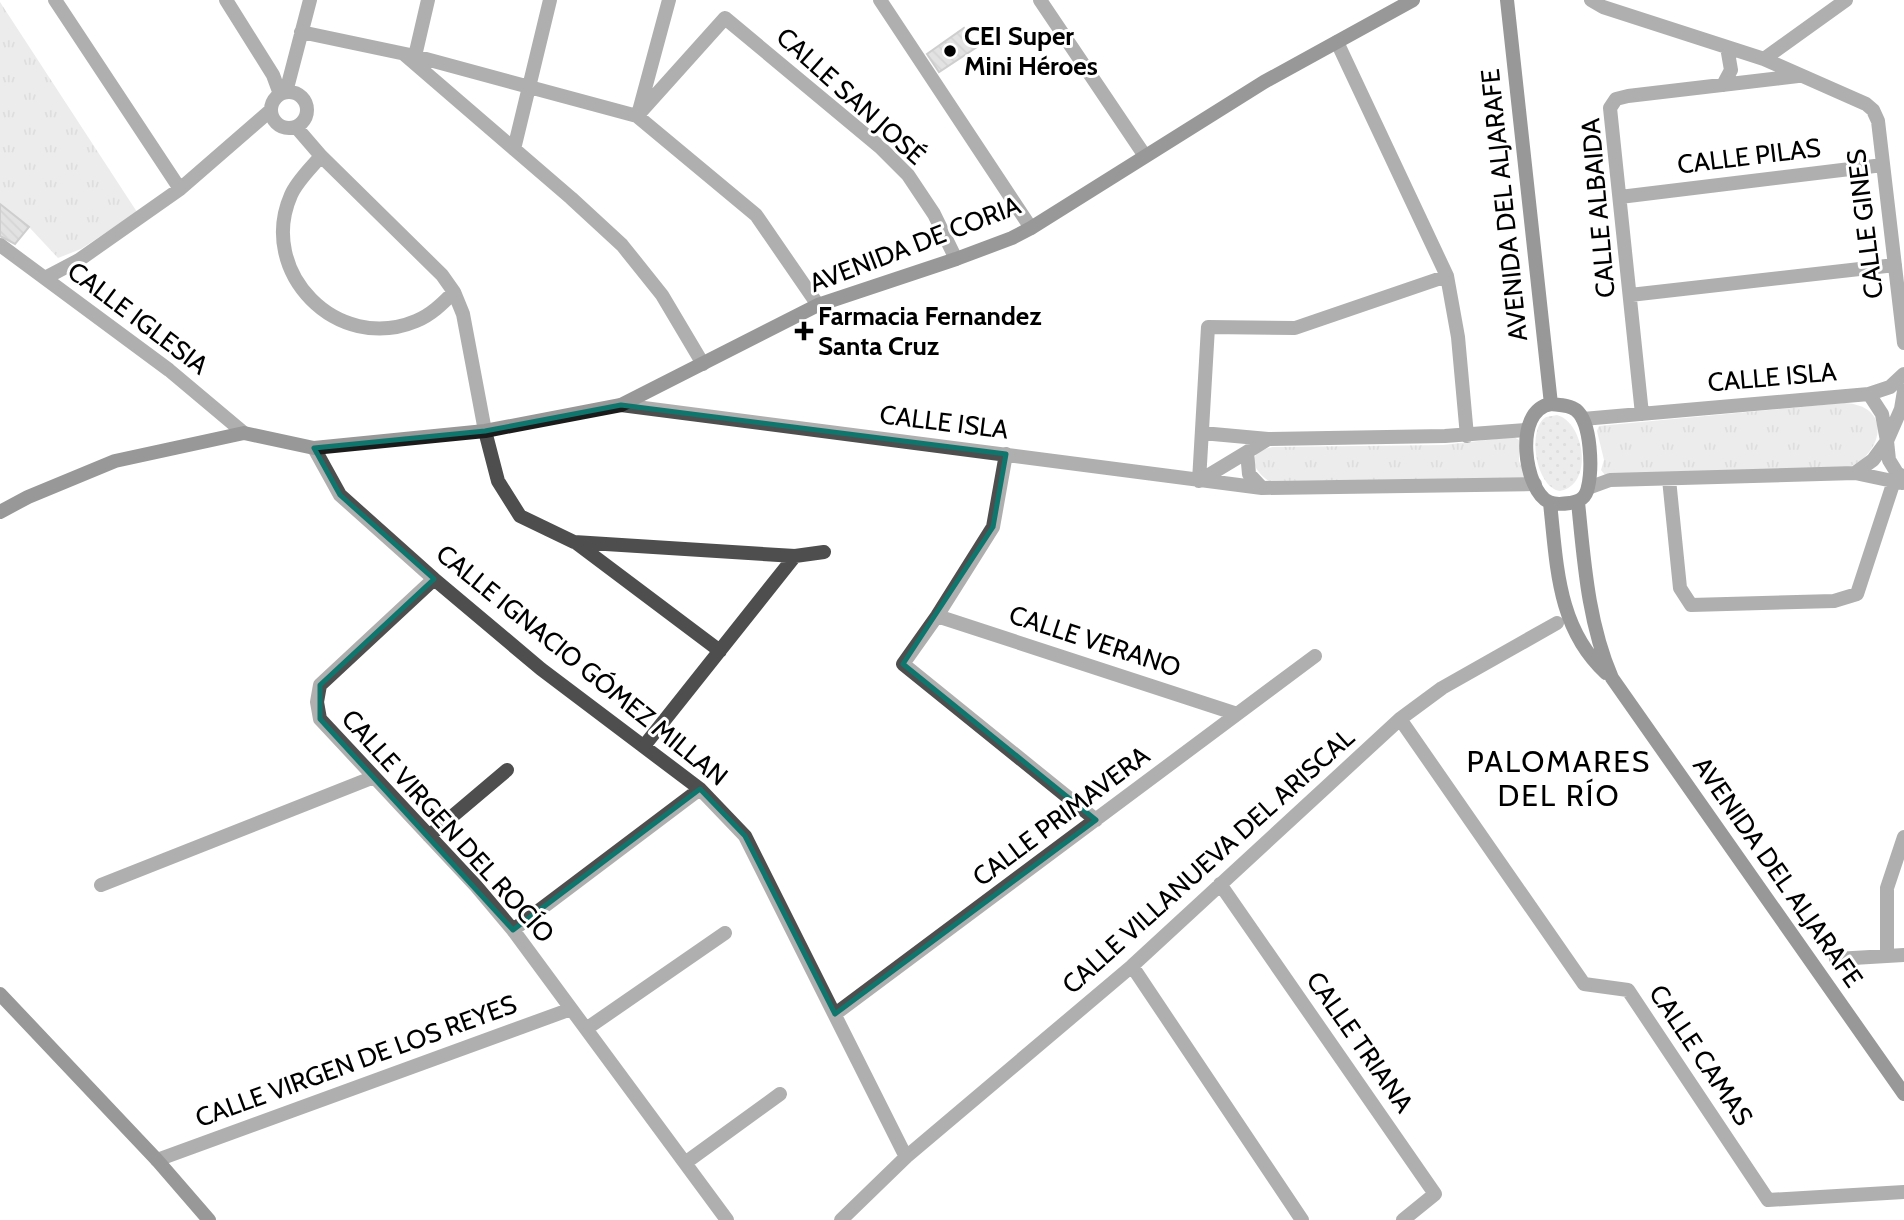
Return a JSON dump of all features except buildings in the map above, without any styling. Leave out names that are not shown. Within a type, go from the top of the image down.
[{"type":"main road","name":"AVENIDA DE CORIA","points":[[244,433],[314,448],[485,431],[621,405],[818,305],[956,259],[1031,228],[1264,82],[1413,0]]},
{"type":"main road","name":"AVENIDA DEL ALJARAFE","points":[[1507,0],[1551,404]]},
{"type":"main road","points":[[1551,404],[1576,410],[1583,419],[1590,454],[1586,496],[1578,502],[1550,503],[1542,498],[1535,484],[1527,455],[1526,430],[1532,415],[1541,406],[1551,404]]},
{"type":"main road","points":[[0,512],[28,497],[115,461],[244,433]]},
{"type":"main road","name":"AVENIDA DEL ALJARAFE","points":[[1578,502],[1593,622],[1602,656],[1612,678],[1904,1094]]},
{"type":"main road","name":"AVENIDA DEL ALJARAFE","points":[[1550,503],[1561,598],[1573,626],[1595,663],[1612,678]]},
{"type":"main road","points":[[0,994],[157,1160],[209,1220]]},
{"type":"street","points":[[55,0],[180,189]]},
{"type":"street","points":[[226,0],[283,93]]},
{"type":"street","points":[[283,93],[298,94],[306,103],[307,114],[296,127],[279,125],[271,110],[272,103],[283,93],[310,0]]},
{"type":"street","points":[[408,54],[428,0]]},
{"type":"street","points":[[514,149],[551,0]]},
{"type":"street","points":[[637,116],[669,0]]},
{"type":"street","points":[[880,0],[1031,228]]},
{"type":"street","points":[[1040,0],[1146,156]]},
{"type":"street","name":"CALLE GINES","points":[[1591,0],[1603,7],[1764,59],[1874,110],[1878,121],[1904,343]]},
{"type":"street","points":[[1764,59],[1846,0]]},
{"type":"street","name":"CALLE SAN JOSÉ","points":[[637,116],[725,18],[880,147],[908,175],[934,214],[956,259]]},
{"type":"street","points":[[301,32],[408,54],[637,116],[756,215],[818,305]]},
{"type":"street","points":[[1337,41],[1447,276],[1458,337],[1467,436]]},
{"type":"street","points":[[1723,85],[1731,70],[1727,47]]},
{"type":"street","points":[[408,54],[622,245],[663,295],[703,364]]},
{"type":"street","name":"CALLE ALBAIDA","points":[[1642,414],[1610,108],[1616,99],[1628,96],[1800,75]]},
{"type":"street","points":[[45,278],[79,260],[180,189],[271,110]]},
{"type":"street","points":[[296,127],[321,156],[442,275],[454,292],[463,314],[485,431],[498,481],[520,516],[574,542],[720,651]]},
{"type":"street","points":[[321,156],[292,192],[284,213],[286,258],[295,281],[308,298],[327,314],[370,329],[396,327],[415,321],[436,310],[454,292]]},
{"type":"street","name":"CALLE PILAS","points":[[1620,197],[1883,165]]},
{"type":"street","name":"CALLE IGLESIA","points":[[0,244],[169,370],[244,433]]},
{"type":"street","points":[[1630,295],[1895,265]]},
{"type":"street","points":[[1199,481],[1208,327],[1295,328],[1447,276]]},
{"type":"street","points":[[1869,394],[1890,387],[1904,374]]},
{"type":"street","points":[[1856,473],[1873,460],[1887,441],[1901,410],[1904,391]]},
{"type":"street","name":"CALLE ISLA","points":[[1583,419],[1869,394],[1882,414],[1889,460],[1901,480]]},
{"type":"street","name":"CALLE ISLA","points":[[621,405],[1262,488],[1535,484]]},
{"type":"street","points":[[1202,433],[1268,439],[1331,439],[1467,436],[1526,430]]},
{"type":"street","points":[[1199,481],[1268,439]]},
{"type":"street","name":"CALLE IGNACIO GÓMEZ MILLAN","points":[[314,448],[340,495],[541,669],[700,789],[745,836],[906,1157]]},
{"type":"street","points":[[1247,452],[1250,474],[1262,488]]},
{"type":"street","points":[[1006,454],[993,527],[903,664],[1096,820]]},
{"type":"street","points":[[1588,488],[1609,480],[1856,473],[1901,480],[1857,594],[1834,601],[1691,605],[1679,588],[1669,479]]},
{"type":"street","points":[[574,542],[795,556],[824,552]]},
{"type":"street","points":[[644,746],[795,556]]},
{"type":"street","name":"CALLE VIRGEN DEL ROCÍO","points":[[434,579],[320,685],[317,702],[320,719],[513,930],[727,1220]]},
{"type":"street","name":"CALLE VERANO","points":[[937,616],[1237,714]]},
{"type":"street","name":"CALLE VILLANUEVA DEL ARISCAL","points":[[906,1157],[1132,966],[1400,719],[1442,688],[1557,623]]},
{"type":"street","name":"CALLE PRIMAVERA","points":[[835,1014],[1315,656]]},
{"type":"street","name":"CALLE CAMAS","points":[[1400,719],[1584,984],[1628,990],[1768,1200],[1904,1192]]},
{"type":"street","points":[[429,836],[507,770]]},
{"type":"street","points":[[101,885],[374,777]]},
{"type":"street","points":[[513,930],[700,789]]},
{"type":"street","points":[[1887,955],[1886,888],[1904,837]]},
{"type":"street","name":"CALLE TRIANA","points":[[1220,884],[1435,1194],[1403,1220]]},
{"type":"street","points":[[586,1029],[725,933]]},
{"type":"street","points":[[1836,960],[1904,955]]},
{"type":"street","points":[[1132,966],[1303,1220]]},
{"type":"street","name":"CALLE VIRGEN DE LOS REYES","points":[[157,1160],[571,1009]]},
{"type":"street","points":[[685,1163],[780,1094]]},
{"type":"street","points":[[841,1220],[906,1157]]},
{"type":"highlighted area","points":[[621,405],[1006,454],[993,527],[903,664],[1096,820],[835,1014],[745,836],[700,789],[513,930],[320,719],[320,685],[434,579],[340,495],[314,448],[485,431]]},
{"type":"green space","points":[[0,2],[137,212],[81,249],[58,258],[29,227],[0,204]]},
{"type":"green space","points":[[1844,403],[1860,406],[1870,412],[1878,431],[1869,452],[1861,461],[1849,467],[1605,475],[1601,470],[1604,460],[1597,431],[1599,426]]},
{"type":"green space","points":[[1557,415],[1567,420],[1574,429],[1582,454],[1578,478],[1571,486],[1560,491],[1551,487],[1545,479],[1535,444],[1540,423],[1546,417]]},
{"type":"green space","points":[[1514,437],[1519,440],[1519,461],[1526,478],[1269,481],[1258,471],[1254,461],[1258,452],[1273,447],[1443,445]]},
{"type":"place","name":"CEI Super Mini Héroes","points":[[950,51]]},
{"type":"place","name":"Farmacia Fernandez Santa Cruz","points":[[804,331]]},
{"type":"district","name":"PALOMARES DEL RÍO","points":[[1559,779]]}]
